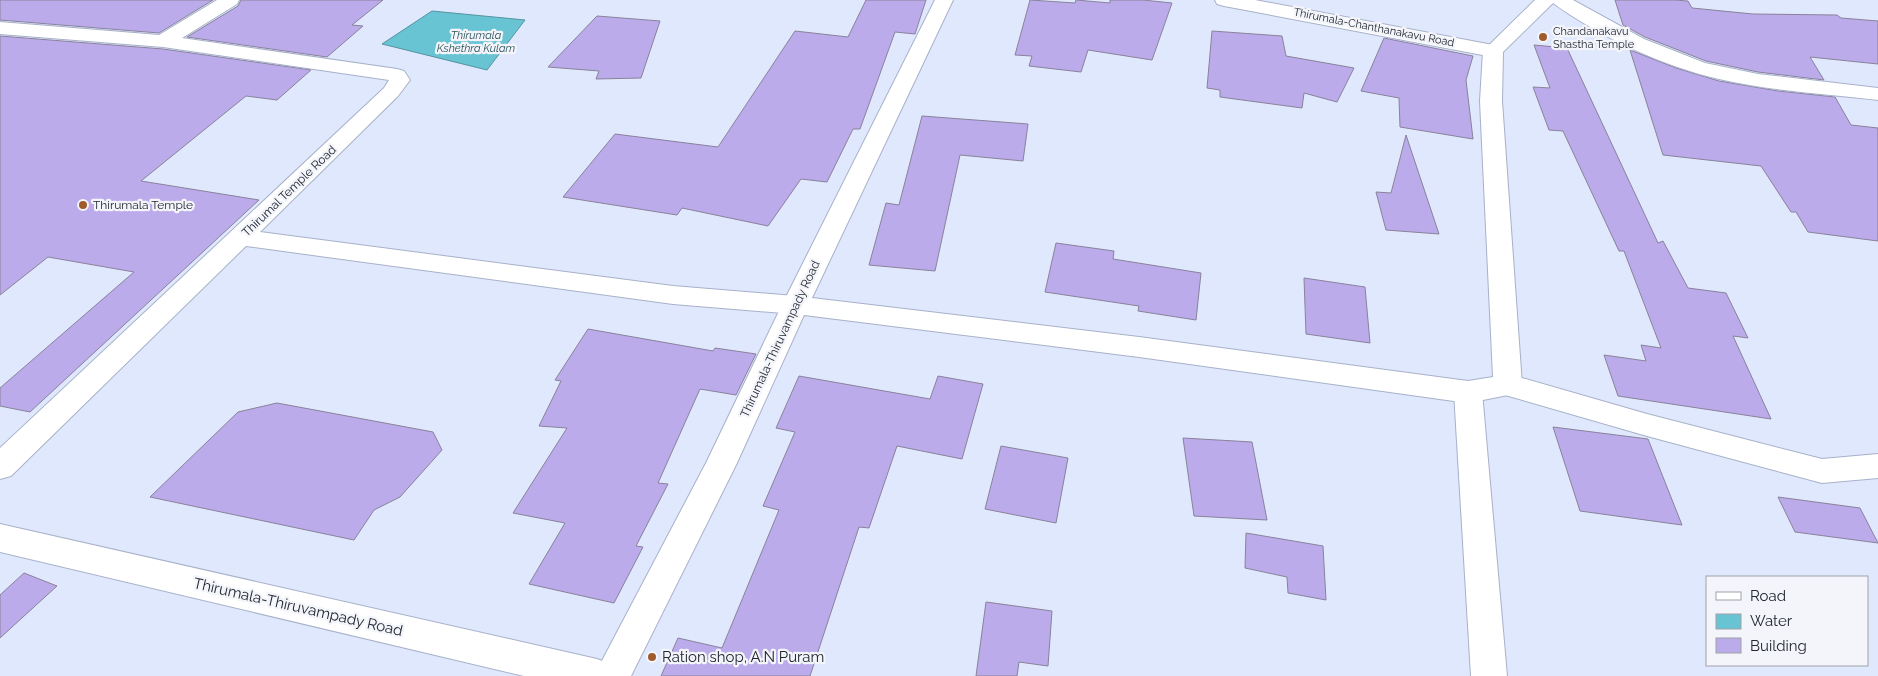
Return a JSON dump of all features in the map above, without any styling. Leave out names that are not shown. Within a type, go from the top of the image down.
[{"type":"street","points":[[163,41],[230,0]]},
{"type":"street","name":"Thirumala-Thiruvampady Road","points":[[612,676],[721,465],[796,305],[944,0]]},
{"type":"street","name":"Thirumala-Chanthanakavu Road","points":[[1224,0],[1254,2],[1493,51]]},
{"type":"street","points":[[1508,385],[1491,101],[1493,51],[1546,0]]},
{"type":"street","points":[[1560,0],[1612,30],[1661,54],[1718,73],[1878,94]]},
{"type":"street","name":"Thirumal Temple Road","points":[[0,28],[163,41],[397,76],[400,80],[390,92],[241,237],[0,466]]},
{"type":"street","points":[[241,237],[673,296],[796,305],[1140,347],[1468,392],[1508,385],[1656,428],[1822,471],[1878,466]]},
{"type":"street","points":[[1468,392],[1489,676]]},
{"type":"street","name":"Thirumala-Thiruvampady Road","points":[[0,538],[597,676]]},
{"type":"water","name":"Thirumala Kshethra Kulam","points":[[432,11],[525,20],[487,70],[382,44]]},
{"type":"building","points":[[0,0],[213,0],[159,33],[0,20]]},
{"type":"building","points":[[241,0],[383,0],[352,25],[363,26],[327,57],[187,37],[238,6]]},
{"type":"building","points":[[866,0],[926,0],[915,34],[895,32],[860,129],[853,129],[827,182],[801,179],[768,226],[682,208],[677,215],[563,197],[615,134],[718,147],[795,31],[848,37]]},
{"type":"building","points":[[1030,0],[1075,3],[1076,0],[1110,3],[1110,0],[1143,0],[1172,3],[1152,60],[1088,50],[1081,72],[1029,66],[1032,56],[1015,55]]},
{"type":"building","points":[[1615,0],[1688,1],[1692,8],[1753,14],[1837,15],[1841,18],[1878,21],[1878,64],[1810,57],[1824,80],[1758,72],[1706,61],[1645,37],[1623,25]]},
{"type":"building","points":[[597,16],[660,21],[641,78],[596,79],[599,71],[548,67]]},
{"type":"building","points":[[1212,31],[1282,36],[1286,56],[1354,68],[1337,102],[1304,93],[1302,108],[1220,97],[1220,90],[1207,88]]},
{"type":"building","points":[[0,36],[163,49],[311,70],[277,100],[246,96],[141,181],[259,200],[30,412],[0,406],[0,388],[134,272],[48,257],[0,295]]},
{"type":"building","points":[[1384,38],[1473,56],[1466,80],[1473,139],[1400,127],[1399,98],[1361,91]]},
{"type":"building","points":[[1534,45],[1567,48],[1658,243],[1663,241],[1688,288],[1726,293],[1748,338],[1733,336],[1771,419],[1618,396],[1604,355],[1646,361],[1641,345],[1661,348],[1624,251],[1619,251],[1563,131],[1549,130],[1533,87],[1550,88]]},
{"type":"building","points":[[1630,50],[1676,68],[1719,81],[1778,91],[1835,97],[1851,125],[1878,128],[1878,241],[1808,232],[1796,212],[1791,212],[1761,166],[1663,155]]},
{"type":"building","points":[[922,116],[1028,124],[1023,161],[960,155],[935,271],[869,265],[886,203],[899,205]]},
{"type":"building","points":[[1406,135],[1439,234],[1386,230],[1376,192],[1391,193]]},
{"type":"building","points":[[1056,243],[1114,251],[1113,259],[1201,273],[1196,320],[1138,311],[1139,306],[1045,292]]},
{"type":"building","points":[[1304,278],[1365,287],[1370,343],[1306,334]]},
{"type":"building","points":[[588,329],[713,351],[715,348],[756,354],[736,395],[700,389],[658,483],[668,484],[636,546],[643,547],[614,603],[529,584],[565,523],[513,513],[567,428],[539,426],[561,381],[555,380]]},
{"type":"building","points":[[799,376],[930,399],[938,376],[983,384],[962,459],[897,446],[869,528],[859,527],[810,676],[661,676],[678,638],[722,648],[779,510],[763,506],[795,432],[776,428]]},
{"type":"building","points":[[277,403],[433,432],[442,450],[400,497],[374,510],[354,540],[150,497],[238,412]]},
{"type":"building","points":[[1553,427],[1648,439],[1682,525],[1580,511]]},
{"type":"building","points":[[1183,438],[1252,442],[1267,520],[1194,516]]},
{"type":"building","points":[[1001,446],[1068,458],[1056,523],[985,509]]},
{"type":"building","points":[[1778,497],[1860,508],[1878,543],[1795,532]]},
{"type":"building","points":[[1246,533],[1323,546],[1326,600],[1288,593],[1287,577],[1245,568]]},
{"type":"building","points":[[24,573],[57,586],[0,638],[0,595]]},
{"type":"building","points":[[986,602],[1052,611],[1048,666],[1019,662],[1017,676],[976,676]]},
{"type":"place","name":"Chandanakavu Shastha Temple","points":[[1543,37]]},
{"type":"place","name":"Thirumala Temple","points":[[83,205]]},
{"type":"place","name":"Ration shop, A.N Puram","points":[[652,657]]}]
